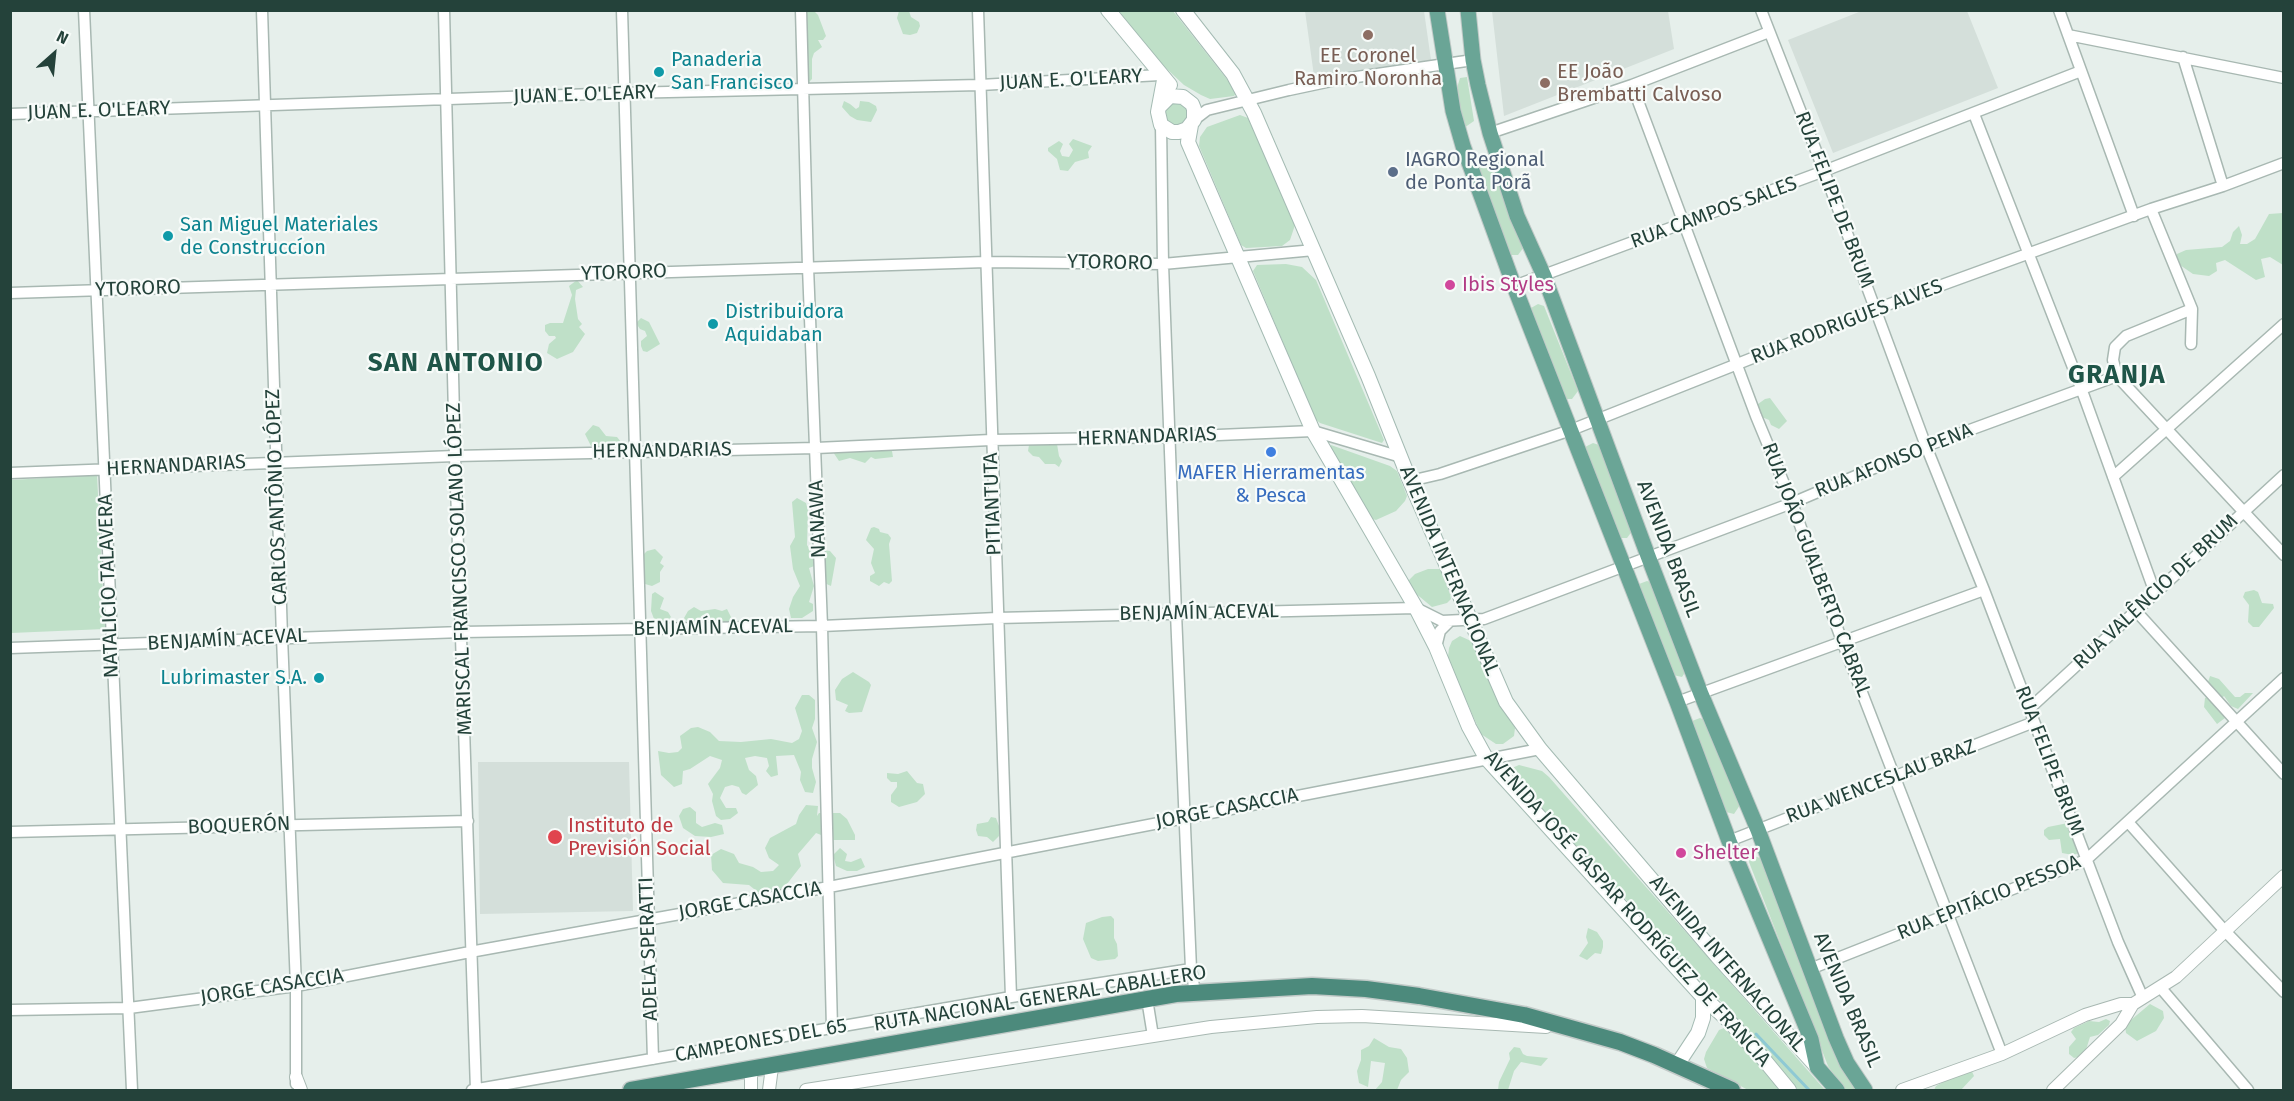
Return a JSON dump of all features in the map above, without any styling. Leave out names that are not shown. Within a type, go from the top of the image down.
[{"type":"highway","name":"RUTA NACIONAL GENERAL CABALLERO","points":[[631,1090],[1147,999],[1195,992],[1312,986],[1366,989],[1472,1004],[1576,1028],[1620,1042],[1732,1090]]},
{"type":"main road","points":[[1108,10],[1162,78],[1194,109],[1188,142]]},
{"type":"main road","name":"AVENIDA INTERNACIONAL","points":[[1183,10],[1233,74],[1248,101],[1314,250],[1410,481],[1506,702],[1540,749],[1717,956],[1817,1067]]},
{"type":"main road","points":[[1437,10],[1453,111],[1463,146],[1514,286],[1677,702],[1729,842],[1811,1039],[1817,1067],[1837,1090]]},
{"type":"main road","name":"AVENIDA BRASIL","points":[[1468,10],[1473,60],[1490,133],[1517,216],[1544,276],[1648,556],[1701,694],[1758,830],[1836,1038],[1852,1071],[1865,1090]]},
{"type":"main road","points":[[1162,78],[1158,116],[1169,130],[1184,131],[1192,123]]},
{"type":"main road","points":[[1159,107],[1170,96],[1185,98]]},
{"type":"main road","name":"AVENIDA JOSÉ GASPAR RODRÍGUEZ DE FRANCIA","points":[[1169,130],[1188,142],[1313,431],[1416,608],[1436,647],[1469,727],[1486,758],[1790,1090]]},
{"type":"main road","points":[[1677,1065],[1698,1033],[1703,1018],[1703,997]]},
{"type":"street","name":"NATALICIO TALAVERA","points":[[84,10],[132,1090]]},
{"type":"street","name":"CARLOS ANTÔNIO LÓPEZ","points":[[262,10],[282,637],[296,986],[297,1087]]},
{"type":"street","name":"MARISCAL FRANCISCO SOLANO LÓPEZ","points":[[444,10],[474,1090]]},
{"type":"street","name":"ADELA SPERATTI","points":[[622,10],[652,1059]]},
{"type":"street","name":"NANAWA","points":[[801,10],[822,626],[832,1028]]},
{"type":"street","name":"PITIANTUTA","points":[[978,10],[1011,997]]},
{"type":"street","name":"RUA FELIPE DE BRUM","points":[[1761,10],[1824,171],[1926,446],[1984,590]]},
{"type":"street","points":[[2059,10],[2134,216]]},
{"type":"street","points":[[1490,133],[1632,85],[1769,32]]},
{"type":"street","points":[[2068,35],[2283,78]]},
{"type":"street","points":[[2183,57],[2223,186]]},
{"type":"street","points":[[1192,123],[1208,110],[1336,80],[1473,60]]},
{"type":"street","name":"RUA CAMPOS SALES","points":[[1514,286],[1685,224],[2081,71]]},
{"type":"street","name":"JUAN E. O'LEARY","points":[[10,114],[624,93],[802,90],[1162,78]]},
{"type":"street","name":"RUA JOÃO GUALBERTO CABRAL","points":[[1632,85],[1737,365],[1792,502],[1842,641],[2002,1054]]},
{"type":"street","points":[[1185,98],[1208,110]]},
{"type":"street","points":[[1974,114],[2081,388],[2156,593]]},
{"type":"street","points":[[1169,130],[1161,142],[1163,264],[1191,969],[1195,992]]},
{"type":"street","name":"RUA RODRIGUES ALVES","points":[[1410,481],[1440,474],[1571,430],[1876,309],[2283,163]]},
{"type":"street","points":[[2151,209],[2192,309],[2191,344]]},
{"type":"street","name":"YTORORO","points":[[10,293],[986,262],[1163,264],[1238,259],[1314,250]]},
{"type":"street","points":[[2192,309],[2126,336],[2115,347],[2113,360],[2117,376],[2283,555]]},
{"type":"street","points":[[2113,477],[2282,329]]},
{"type":"street","name":"RUA AFONSO PENA","points":[[1416,608],[1431,616],[1450,621],[1470,621],[1496,616],[1792,502],[1926,446],[2117,376]]},
{"type":"street","name":"HERNANDARIAS","points":[[10,473],[455,456],[816,448],[991,440],[1171,437],[1313,431],[1401,457]]},
{"type":"street","name":"RUA VALÊNCIO DE BRUM","points":[[2029,709],[2283,475]]},
{"type":"street","points":[[1677,702],[1984,590]]},
{"type":"street","name":"RUA FELIPE BRUM","points":[[1984,590],[2118,942],[2138,1001]]},
{"type":"street","name":"BENJAMÍN ACEVAL","points":[[10,648],[282,637],[822,626],[997,618],[1416,608]]},
{"type":"street","points":[[2136,611],[2283,774]]},
{"type":"street","points":[[1436,647],[1440,631],[1450,621]]},
{"type":"street","name":"RUA EPITÁCIO PESSOA","points":[[1810,969],[2086,860],[2283,678]]},
{"type":"street","name":"RUA WENCESLAU BRAZ","points":[[1729,842],[2034,722]]},
{"type":"street","name":"JORGE CASACCIA","points":[[10,1010],[129,1008],[296,986],[829,887],[1540,749]]},
{"type":"street","name":"BOQUERÓN","points":[[10,832],[468,821]]},
{"type":"street","points":[[2128,822],[2224,930],[2283,992]]},
{"type":"street","points":[[2055,1090],[2121,1024],[2138,1001],[2176,977],[2283,876]]},
{"type":"street","name":"CAMPEONES DEL 65","points":[[474,1090],[1011,997],[1191,969]]},
{"type":"street","points":[[2160,987],[2248,1090]]},
{"type":"street","points":[[1147,999],[1153,1036]]},
{"type":"street","points":[[1902,1090],[1914,1088],[2002,1054],[2085,1015],[2138,1001]]},
{"type":"street","points":[[806,1090],[1153,1036],[1317,1017],[1362,1016],[1576,1028]]},
{"type":"street","points":[[769,1090],[772,1066]]},
{"type":"street","points":[[751,1070],[751,1090]]},
{"type":"shaded area","points":[[1864,10],[1967,11],[1998,88],[1833,153],[1788,40]]},
{"type":"shaded area","name":"EE Coronel Ramiro Noronha","points":[[1305,11],[1424,11],[1431,60],[1314,76]]},
{"type":"shaded area","name":"EE João Brembatti Calvoso","points":[[1492,11],[1668,11],[1674,49],[1504,116]]},
{"type":"shaded area","name":"Instituto de Previsión Social","points":[[478,762],[629,762],[633,911],[480,914]]},
{"type":"green space","points":[[808,11],[814,11],[818,15],[826,36],[823,40],[818,40],[822,47],[814,53],[812,79],[809,82],[804,79],[805,16]]},
{"type":"green space","points":[[899,11],[909,11],[911,17],[919,22],[917,33],[903,34],[897,18]]},
{"type":"green space","points":[[1119,11],[1173,11],[1233,87],[1236,93],[1234,96],[1210,99],[1184,85],[1155,58]]},
{"type":"green space","points":[[1467,77],[1474,121],[1461,130],[1454,98],[1460,78]]},
{"type":"green space","points":[[844,101],[856,109],[860,101],[876,106],[877,110],[871,122],[857,120],[850,116],[842,107]]},
{"type":"green space","points":[[1176,101],[1184,105],[1188,113],[1184,121],[1176,125],[1168,121],[1164,113],[1168,105]]},
{"type":"green space","points":[[1240,115],[1248,118],[1295,225],[1290,240],[1282,246],[1246,248],[1241,245],[1199,146],[1200,137],[1207,127]]},
{"type":"green space","points":[[1073,139],[1092,146],[1088,152],[1089,158],[1075,162],[1068,171],[1060,170],[1057,159],[1048,151],[1048,148],[1059,141],[1063,144],[1060,151],[1062,156],[1069,157],[1073,150],[1069,144]]},
{"type":"green space","points":[[1484,160],[1490,162],[1524,247],[1518,255],[1510,255],[1476,164]]},
{"type":"green space","points":[[2283,213],[2283,265],[2270,257],[2261,259],[2265,277],[2256,280],[2225,260],[2216,263],[2217,271],[2209,276],[2193,274],[2177,263],[2177,254],[2186,250],[2222,247],[2230,241],[2233,232],[2239,226],[2242,235],[2240,244],[2247,244],[2255,239],[2269,214]]},
{"type":"green space","points":[[1286,264],[1302,267],[1316,280],[1384,440],[1382,443],[1320,423],[1315,419],[1253,271],[1257,265]]},
{"type":"green space","points":[[577,280],[583,287],[576,290],[575,299],[578,319],[582,324],[579,327],[585,334],[573,352],[557,359],[547,353],[549,344],[556,338],[549,336],[545,331],[545,325],[563,323],[572,295],[569,286]]},
{"type":"green space","points":[[1538,304],[1544,306],[1578,391],[1572,399],[1564,399],[1528,314],[1531,308]]},
{"type":"green space","points":[[641,318],[649,322],[660,344],[647,352],[643,351],[641,341],[647,336],[636,323]]},
{"type":"green space","points":[[1770,398],[1787,421],[1779,429],[1771,425],[1769,420],[1757,415],[1758,404]]},
{"type":"green space","points":[[593,425],[599,427],[606,436],[617,437],[621,442],[619,446],[612,449],[597,449],[591,446],[585,434]]},
{"type":"green space","points":[[1593,443],[1599,445],[1633,530],[1627,538],[1619,538],[1583,453],[1585,447]]},
{"type":"green space","points":[[1057,444],[1062,461],[1059,467],[1055,464],[1045,464],[1039,457],[1033,456],[1028,451],[1029,445]]},
{"type":"green space","points":[[1331,445],[1390,466],[1397,471],[1407,496],[1405,501],[1396,511],[1376,520],[1372,519],[1330,448]]},
{"type":"green space","points":[[861,449],[867,452],[885,449],[892,451],[893,457],[875,459],[871,457],[865,463],[850,458],[839,461],[833,452]]},
{"type":"green space","points":[[97,475],[105,629],[11,633],[11,480]]},
{"type":"green space","points":[[797,498],[806,503],[808,511],[807,545],[815,557],[821,550],[830,551],[836,558],[831,586],[822,582],[817,565],[809,568],[814,586],[809,602],[813,604],[813,611],[802,618],[791,618],[789,609],[800,586],[793,569],[790,546],[795,537],[792,502]]},
{"type":"green space","points":[[874,527],[891,538],[889,544],[892,581],[889,584],[884,582],[879,586],[870,581],[870,576],[875,573],[871,563],[874,549],[866,540],[871,528]]},
{"type":"green space","points":[[655,549],[663,557],[660,563],[664,566],[660,572],[660,582],[652,586],[645,584],[641,570],[643,555]]},
{"type":"green space","points":[[1428,569],[1440,569],[1450,594],[1451,599],[1447,603],[1432,607],[1414,592],[1408,581],[1415,574]]},
{"type":"green space","points":[[1647,581],[1653,583],[1686,671],[1682,677],[1673,675],[1637,591],[1639,584]]},
{"type":"green space","points":[[2254,590],[2258,592],[2262,603],[2273,604],[2274,608],[2259,627],[2253,627],[2248,622],[2249,605],[2243,597],[2245,592]]},
{"type":"green space","points":[[655,592],[664,598],[660,609],[668,612],[671,617],[666,622],[656,624],[651,611],[652,594]]},
{"type":"green space","points":[[694,607],[701,611],[727,609],[732,619],[728,622],[709,620],[690,624],[684,618]]},
{"type":"green space","points":[[1460,636],[1471,641],[1515,728],[1514,736],[1503,744],[1496,744],[1481,734],[1450,664],[1449,648],[1452,641]]},
{"type":"green space","points":[[853,672],[871,685],[862,712],[849,713],[845,711],[848,705],[836,700],[835,690],[842,679]]},
{"type":"green space","points":[[2210,676],[2219,679],[2235,697],[2253,693],[2238,709],[2231,706],[2224,696],[2221,699],[2225,718],[2217,724],[2204,707],[2205,698],[2211,694],[2208,682]]},
{"type":"green space","points":[[802,695],[809,695],[815,700],[815,719],[812,728],[817,742],[812,759],[816,782],[813,793],[805,792],[800,780],[801,772],[794,755],[776,756],[778,775],[771,777],[766,771],[769,766],[767,758],[755,756],[745,758],[749,770],[756,776],[758,785],[746,795],[739,787],[732,785],[725,787],[720,798],[726,808],[736,808],[738,813],[730,819],[721,820],[716,816],[712,801],[713,794],[708,784],[720,768],[722,760],[710,756],[683,771],[682,784],[674,787],[661,775],[658,751],[678,752],[682,748],[680,736],[691,728],[698,727],[710,732],[719,741],[741,742],[771,739],[792,743],[799,739],[802,731],[795,708]]},
{"type":"green space","points":[[1700,718],[1706,720],[1740,805],[1734,814],[1726,812],[1690,728],[1692,721]]},
{"type":"green space","points":[[1519,765],[1542,771],[1549,777],[1825,1090],[1798,1090],[1741,1023],[1513,778],[1512,768]]},
{"type":"green space","points":[[907,771],[917,783],[923,784],[925,794],[917,802],[899,807],[891,802],[891,795],[897,787],[897,782],[891,782],[887,778],[887,773],[898,774]]},
{"type":"green space","points":[[806,805],[818,806],[817,816],[819,813],[840,813],[847,819],[855,840],[834,840],[816,833],[798,854],[801,866],[783,889],[776,893],[759,893],[749,885],[723,883],[712,870],[711,855],[721,849],[734,854],[739,863],[761,872],[773,871],[779,865],[769,858],[765,848],[770,838],[796,824]]},
{"type":"green space","points":[[690,807],[696,812],[696,823],[702,827],[715,823],[722,825],[724,834],[711,837],[695,836],[683,828],[679,816],[683,809]]},
{"type":"green space","points":[[991,817],[996,818],[999,826],[999,836],[993,842],[987,837],[978,836],[976,830],[977,824],[988,822]]},
{"type":"green space","points":[[2068,823],[2079,853],[2073,855],[2062,853],[2060,839],[2049,840],[2044,835],[2044,830],[2048,827]]},
{"type":"green space","points":[[840,848],[847,854],[845,861],[851,862],[861,858],[865,867],[857,871],[847,871],[836,866],[833,855]]},
{"type":"green space","points":[[1754,856],[1760,858],[1837,1061],[1856,1090],[1844,1090],[1828,1066],[1749,862]]},
{"type":"green space","points":[[1111,916],[1114,919],[1114,938],[1118,956],[1115,959],[1098,961],[1091,958],[1083,939],[1086,923]]},
{"type":"green space","points":[[1588,928],[1597,932],[1603,941],[1603,947],[1601,954],[1595,953],[1587,960],[1579,956],[1588,943],[1586,937]]},
{"type":"green space","points":[[2150,1004],[2163,1011],[2164,1018],[2156,1031],[2137,1041],[2126,1033],[2125,1025]]},
{"type":"green space","points":[[2106,1019],[2110,1021],[2109,1025],[2098,1035],[2090,1037],[2084,1056],[2074,1058],[2069,1054],[2069,1047],[2076,1039],[2071,1032],[2074,1028],[2089,1021],[2099,1022]]},
{"type":"green space","points":[[1724,1028],[1781,1090],[1748,1090],[1707,1068],[1704,1059],[1706,1052],[1719,1030]]},
{"type":"green space","points":[[1374,1038],[1389,1047],[1401,1049],[1407,1058],[1409,1072],[1401,1080],[1397,1090],[1375,1090],[1382,1082],[1385,1063],[1371,1061],[1368,1087],[1359,1083],[1357,1071],[1361,1060],[1361,1050],[1369,1046]]},
{"type":"green space","points":[[1514,1047],[1520,1048],[1527,1056],[1548,1058],[1541,1066],[1521,1062],[1514,1071],[1508,1090],[1498,1090],[1499,1082],[1510,1059],[1509,1053]]},
{"type":"green space","points":[[1970,1067],[1974,1076],[1961,1090],[1934,1090],[1936,1086]]},
{"type":"waterway","points":[[1756,1034],[1809,1090]]},
{"type":"place","name":"EE Coronel Ramiro Noronha","points":[[1368,35]]},
{"type":"place","name":"Panaderia San Francisco","points":[[659,72]]},
{"type":"place","name":"EE João Brembatti Calvoso","points":[[1545,83]]},
{"type":"place","name":"IAGRO Regional de Ponta Porã","points":[[1393,172]]},
{"type":"place","name":"San Miguel Materiales de Construccíon","points":[[168,236]]},
{"type":"place","name":"Ibis Styles","points":[[1450,285]]},
{"type":"place","name":"Distribuidora Aquidaban","points":[[713,324]]},
{"type":"place","name":"MAFER Hierramentas & Pesca","points":[[1271,452]]},
{"type":"place","name":"Lubrimaster S.A.","points":[[319,678]]},
{"type":"place","name":"Instituto de Previsión Social","points":[[555,837]]},
{"type":"place","name":"Shelter","points":[[1681,853]]},
{"type":"district","name":"SAN ANTONIO","points":[[456,364]]},
{"type":"district","name":"GRANJA","points":[[2117,376]]}]
